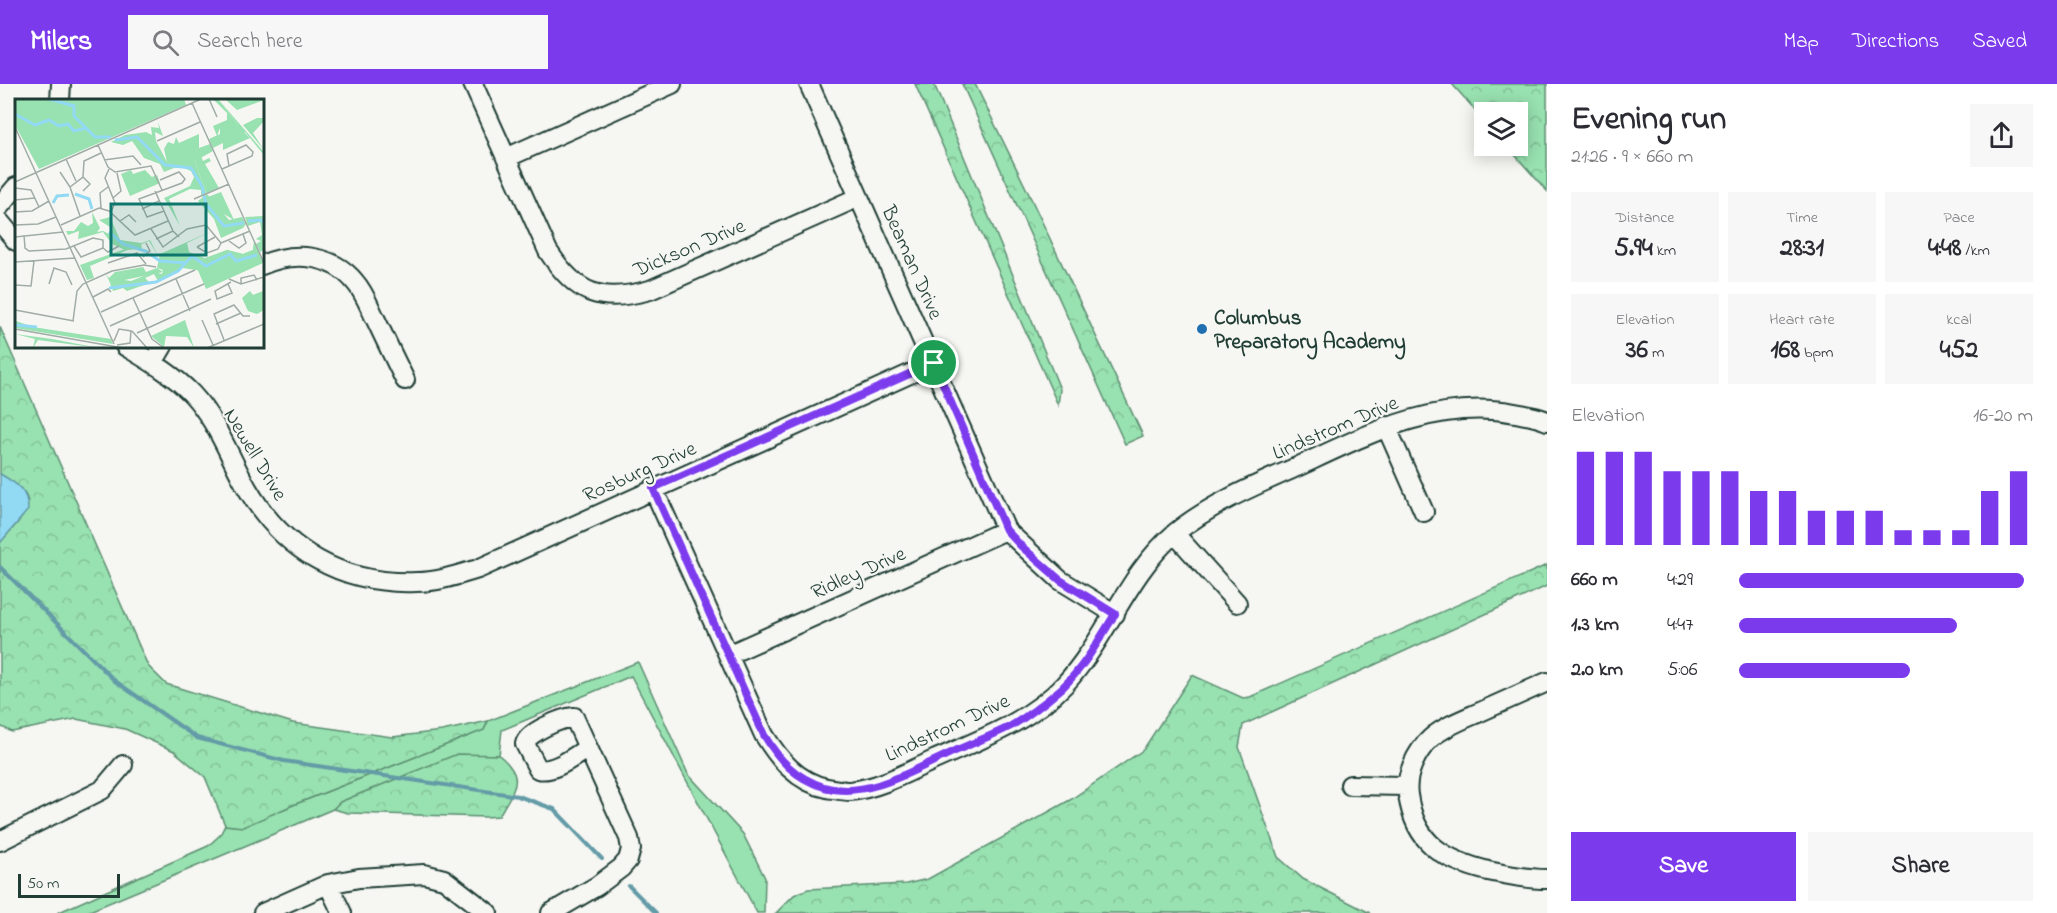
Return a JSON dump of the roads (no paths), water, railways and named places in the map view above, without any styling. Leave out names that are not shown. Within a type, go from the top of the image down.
[{"type":"street","points":[[60,99],[61,84]]},
{"type":"street","name":"Dickson Drive","points":[[473,84],[548,251],[573,283],[591,292],[610,297],[631,296],[650,290],[859,197]]},
{"type":"street","points":[[506,158],[672,84]]},
{"type":"street","name":"Beaman Drive","points":[[809,84],[1006,530],[1060,580],[1115,614]]},
{"type":"street","points":[[0,206],[15,188]]},
{"type":"street","points":[[0,222],[15,240]]},
{"type":"street","points":[[264,264],[283,258],[307,257],[332,264],[344,272],[362,291],[405,380]]},
{"type":"street","name":"Newell Drive","points":[[128,348],[153,363],[192,394],[217,427],[261,510],[282,534],[299,550],[322,563],[354,575]]},
{"type":"street","points":[[153,363],[162,348]]},
{"type":"street","name":"Rosburg Drive","points":[[354,575],[384,581],[417,582],[448,578],[478,569],[934,363]]},
{"type":"street","name":"Lindstrom Drive","points":[[653,488],[764,735],[780,761],[804,779],[825,788],[849,791],[894,779],[1012,725],[1062,687],[1086,660],[1156,551],[1203,512],[1235,494],[1386,426],[1424,415],[1462,409],[1546,416]]},
{"type":"street","points":[[1386,426],[1424,512]]},
{"type":"street","name":"Ridley Drive","points":[[728,655],[1006,530]]},
{"type":"street","points":[[1175,534],[1237,603]]},
{"type":"street","points":[[1547,682],[1457,722],[1431,738],[1412,766],[1406,786],[1410,809],[1421,834],[1439,853],[1463,865],[1511,876],[1547,879]]},
{"type":"street","points":[[551,913],[597,886],[621,868],[628,860],[631,849],[629,838],[588,748]]},
{"type":"street","points":[[0,841],[102,790],[123,765]]},
{"type":"street","points":[[1350,785],[1406,786]]},
{"type":"street","points":[[263,913],[328,884],[359,878],[424,874],[444,879],[488,913]]},
{"type":"street","points":[[328,884],[342,913]]},
{"type":"water","points":[[0,474],[20,488],[26,497],[28,510],[0,543]]},
{"type":"waterway","points":[[0,567],[115,681],[197,738],[284,761],[518,796],[554,809],[602,859]]},
{"type":"waterway","points":[[629,886],[656,913]]},
{"type":"place","name":"Columbus Preparatory Academy","points":[[1202,329]]}]
